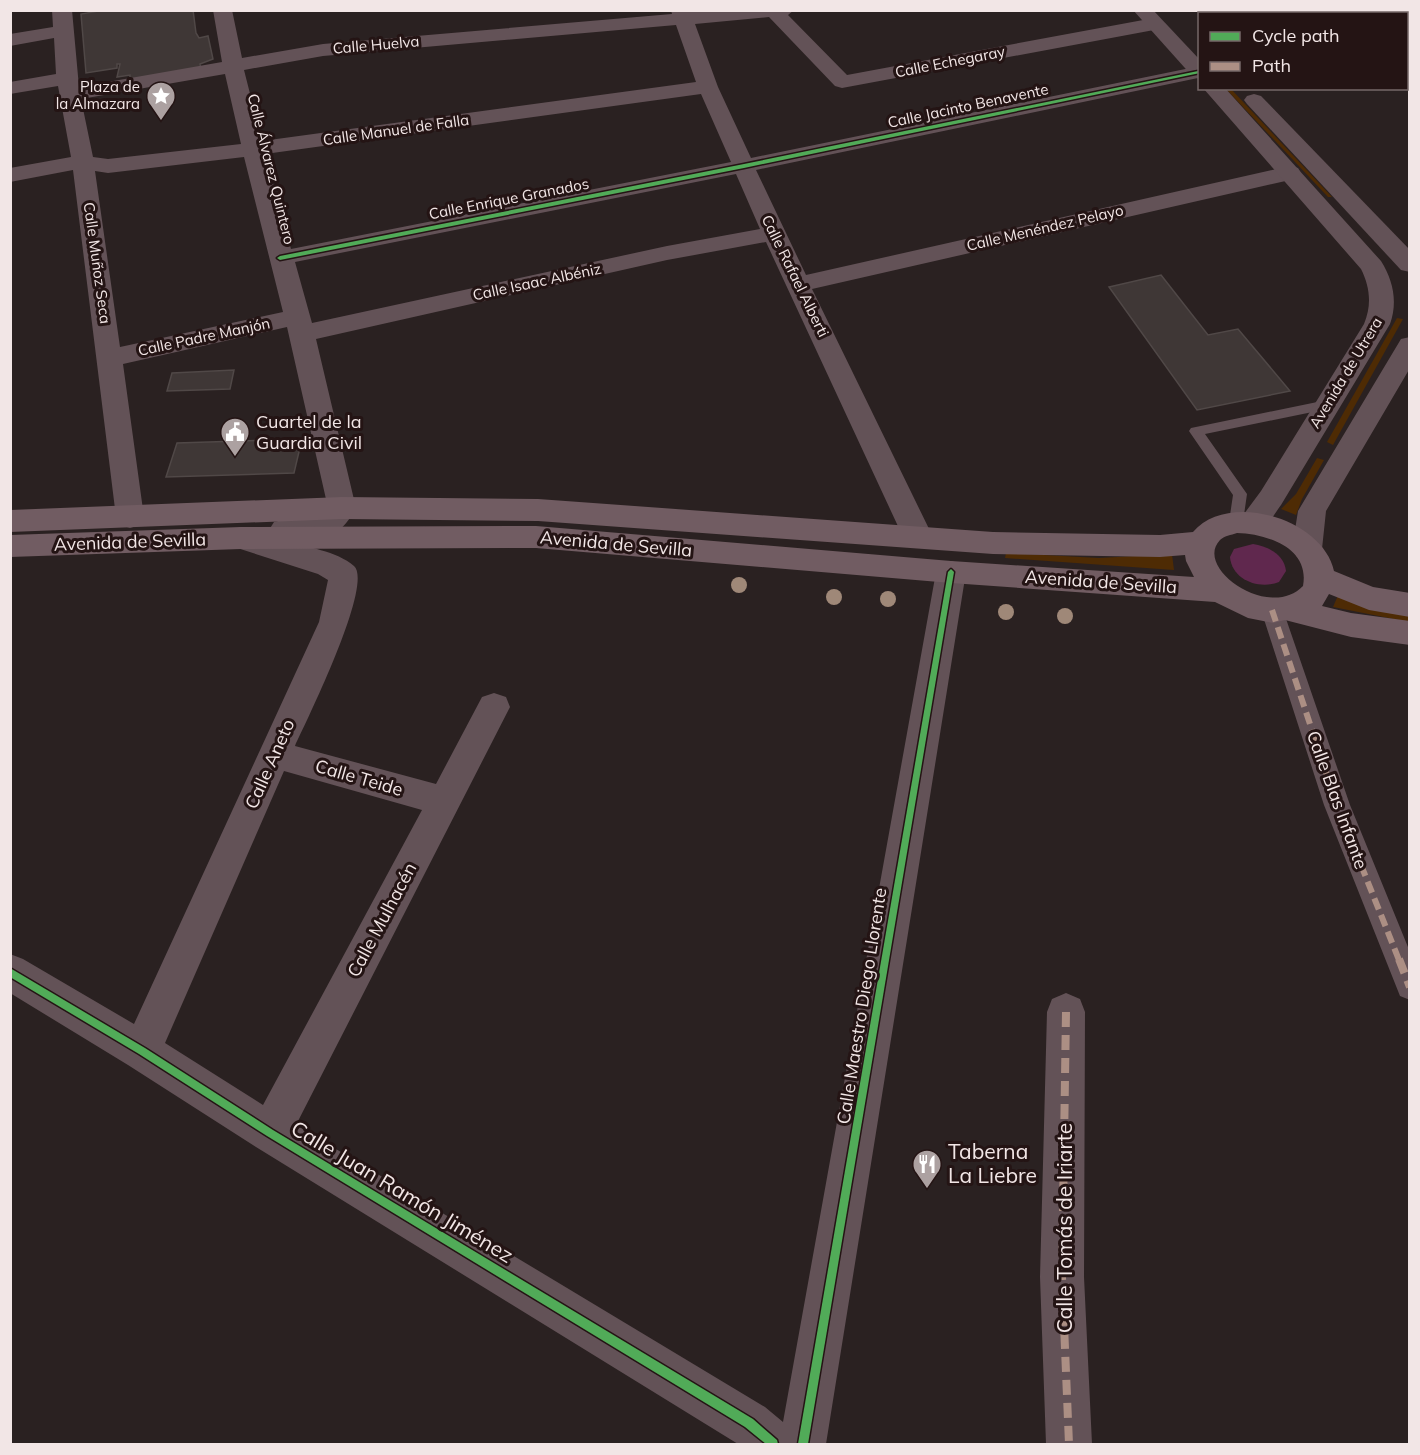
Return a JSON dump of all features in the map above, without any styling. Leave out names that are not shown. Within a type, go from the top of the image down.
[{"type":"main road","name":"Avenida de Sevilla","points":[[10,521],[342,508],[538,510],[993,543],[1160,546],[1202,542]]},
{"type":"main road","points":[[1280,609],[1300,605],[1311,598],[1317,588],[1319,577],[1316,563],[1307,549],[1283,531],[1245,522],[1215,529],[1202,542],[1199,554],[1201,566],[1208,579],[1220,591],[1244,604],[1280,609],[1351,625],[1410,633]]},
{"type":"main road","name":"Avenida de Sevilla","points":[[10,546],[241,538],[536,537],[951,572],[1220,591]]},
{"type":"main road","points":[[1319,577],[1369,598],[1410,606]]},
{"type":"street","name":"Calle Álvarez Quintero","points":[[222,10],[232,66],[252,150],[299,326],[342,508]]},
{"type":"street","name":"Calle Huelva","points":[[10,88],[69,86],[232,66],[323,50],[682,15],[780,11]]},
{"type":"street","name":"Calle Echegaray","points":[[780,11],[842,82],[1148,17]]},
{"type":"street","name":"Calle Rafael Alberti","points":[[682,15],[708,87],[774,234],[800,284],[918,537]]},
{"type":"street","name":"Avenida de Utrera","points":[[1148,17],[1198,71]]},
{"type":"street","points":[[10,40],[62,21]]},
{"type":"street","name":"Calle Muñoz Seca","points":[[62,21],[69,86],[83,162],[130,517]]},
{"type":"street","name":"Calle Jacinto Benavente","points":[[744,166],[1198,79]]},
{"type":"street","name":"Calle Manuel de Falla","points":[[10,175],[83,162],[94,166],[108,166],[252,150],[708,87]]},
{"type":"street","name":"Avenida de Utrera","points":[[1215,90],[1372,266],[1382,296],[1382,314],[1377,324],[1271,498],[1245,522]]},
{"type":"street","points":[[1245,90],[1410,265]]},
{"type":"street","name":"Calle Enrique Granados","points":[[280,258],[744,166]]},
{"type":"street","name":"Calle Menéndez Pelayo","points":[[800,284],[1290,173]]},
{"type":"street","name":"Calle Isaac Albéniz","points":[[299,326],[774,234]]},
{"type":"street","name":"Calle Padre Manjón","points":[[110,358],[299,326]]},
{"type":"street","points":[[1307,549],[1312,511],[1410,345]]},
{"type":"street","points":[[241,538],[269,531],[327,527],[335,521],[342,508]]},
{"type":"street","name":"Calle Aneto","points":[[142,1051],[334,622],[344,575],[330,566],[241,538]]},
{"type":"street","name":"Calle Maestro Diego Llorente","points":[[803,1444],[951,572]]},
{"type":"street","name":"Calle Blas Infante","points":[[1280,609],[1337,805],[1410,987]]},
{"type":"street","name":"Calle Mulhacén","points":[[270,1133],[494,706]]},
{"type":"street","name":"Calle Teide","points":[[274,754],[444,801]]},
{"type":"street","name":"Calle Juan Ramón Jiménez","points":[[10,972],[749,1424],[773,1444]]},
{"type":"street","name":"Calle Tomás de Iriarte","points":[[1066,1012],[1062,1277],[1069,1444]]},
{"type":"lane","points":[[1245,522],[1240,494],[1196,431],[1327,405]]},
{"type":"shaded area","points":[[1227,90],[1232,90],[1332,197],[1328,197]]},
{"type":"shaded area","points":[[1397,318],[1403,319],[1333,445],[1327,442]]},
{"type":"shaded area","points":[[1317,458],[1324,460],[1302,499],[1296,515],[1281,509],[1296,494]]},
{"type":"shaded area","points":[[1253,544],[1270,549],[1282,560],[1286,571],[1279,582],[1255,584],[1236,572],[1230,557],[1234,549]]},
{"type":"shaded area","points":[[1006,553],[1099,558],[1172,554],[1174,570],[1005,558]]},
{"type":"shaded area","points":[[1339,593],[1409,615],[1409,622],[1333,607]]},
{"type":"building","points":[[104,10],[193,10],[196,33],[199,38],[208,36],[213,59],[200,64],[201,69],[130,81],[130,75],[117,77],[120,64],[117,64],[117,68],[86,73],[81,14]]},
{"type":"building","points":[[1161,275],[1208,335],[1238,329],[1290,391],[1197,410],[1109,287]]},
{"type":"building","points":[[234,370],[230,389],[167,391],[172,373]]},
{"type":"building","name":"Cuartel de la Guardia Civil","points":[[302,439],[294,473],[166,477],[177,443]]},
{"type":"marked path","points":[[1272,610],[1337,805],[1410,987]]},
{"type":"marked path","points":[[1066,1012],[1062,1277],[1069,1444]]},
{"type":"cycle path","points":[[280,258],[744,166],[1198,72]]},
{"type":"cycle path","points":[[803,1444],[951,572]]},
{"type":"cycle path","points":[[10,972],[142,1051],[270,1133],[749,1423],[773,1444]]},
{"type":"place","name":"Plaza de la Almazara","points":[[161,122]]},
{"type":"place","name":"Cuartel de la Guardia Civil","points":[[235,458]]},
{"type":"place","name":"Taberna La Liebre","points":[[927,1190]]}]
